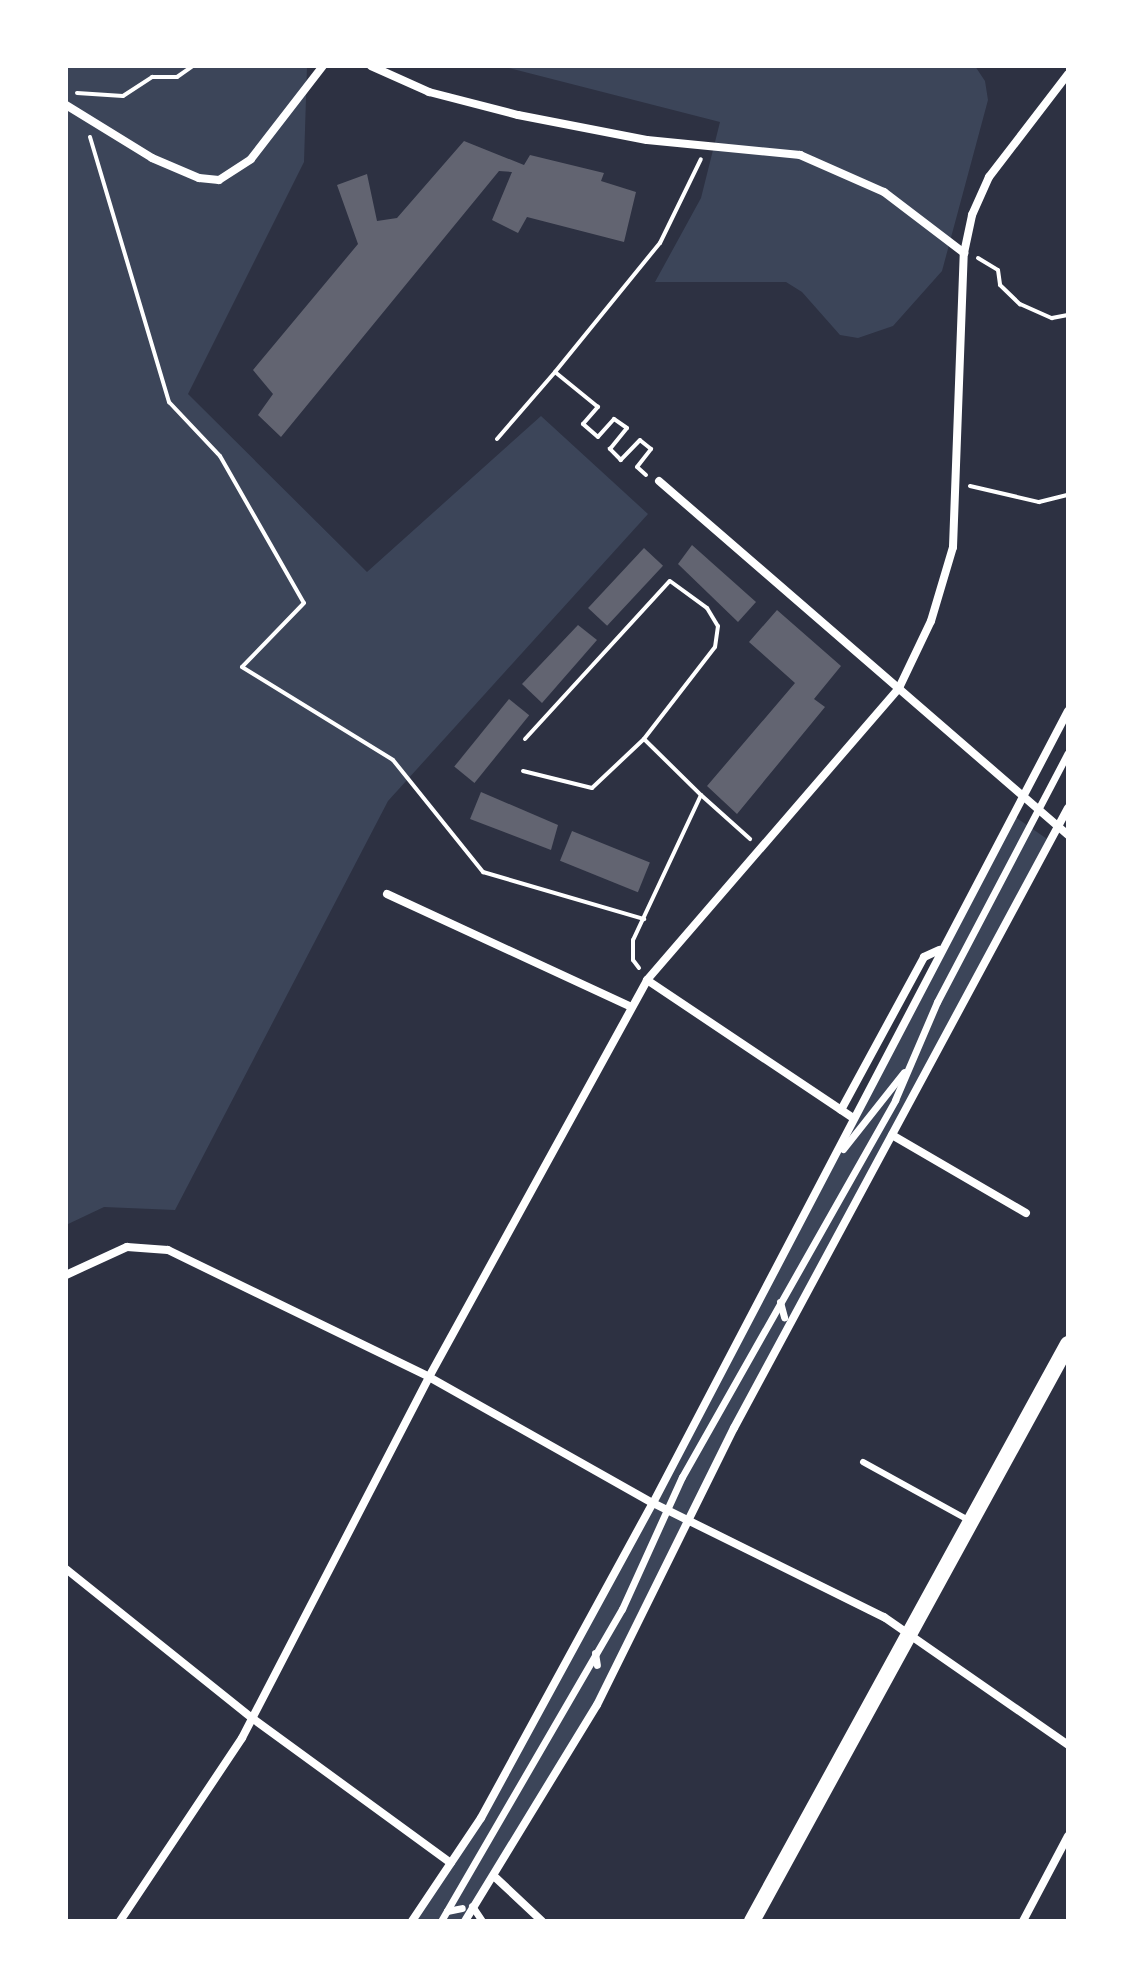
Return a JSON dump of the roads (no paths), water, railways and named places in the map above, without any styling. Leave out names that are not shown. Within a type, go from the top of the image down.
[{"type":"main road","points":[[752,1921],[1068,1344]]},
{"type":"street","points":[[66,105],[152,158],[199,178],[219,180],[251,159],[323,66]]},
{"type":"street","points":[[371,66],[429,92],[481,107],[624,136],[774,150],[838,169],[884,192],[964,253]]},
{"type":"street","points":[[120,1921],[252,1718],[429,1377],[647,980],[899,688],[931,621],[953,547],[964,253],[989,177],[1068,74]]},
{"type":"street","points":[[659,481],[1068,835]]},
{"type":"street","points":[[412,1921],[481,1818],[653,1503],[755,1312],[852,1117],[1025,797],[1068,711]]},
{"type":"street","points":[[441,1921],[622,1609],[668,1510],[914,1057],[937,1002],[1068,753]]},
{"type":"street","points":[[465,1921],[472,1907],[496,1878],[597,1705],[688,1520],[1068,808]]},
{"type":"street","points":[[387,894],[631,1007]]},
{"type":"street","points":[[841,1110],[924,957],[940,950]]},
{"type":"street","points":[[647,980],[852,1117]]},
{"type":"street","points":[[843,1149],[914,1057]]},
{"type":"street","points":[[892,1135],[1026,1213]]},
{"type":"street","points":[[66,1275],[127,1247],[168,1250],[429,1377],[653,1503],[908,1632],[1068,1745]]},
{"type":"street","points":[[780,1302],[784,1317]]},
{"type":"street","points":[[755,1327],[762,1334]]},
{"type":"street","points":[[66,1569],[252,1718],[451,1863]]},
{"type":"street","points":[[595,1653],[597,1665]]},
{"type":"street","points":[[1023,1921],[1068,1836]]},
{"type":"street","points":[[496,1878],[542,1921]]},
{"type":"street","points":[[438,1904],[452,1902]]},
{"type":"street","points":[[472,1907],[482,1921]]},
{"type":"street","points":[[447,1911],[462,1908]]},
{"type":"lane","points":[[863,1462],[971,1522]]}]
